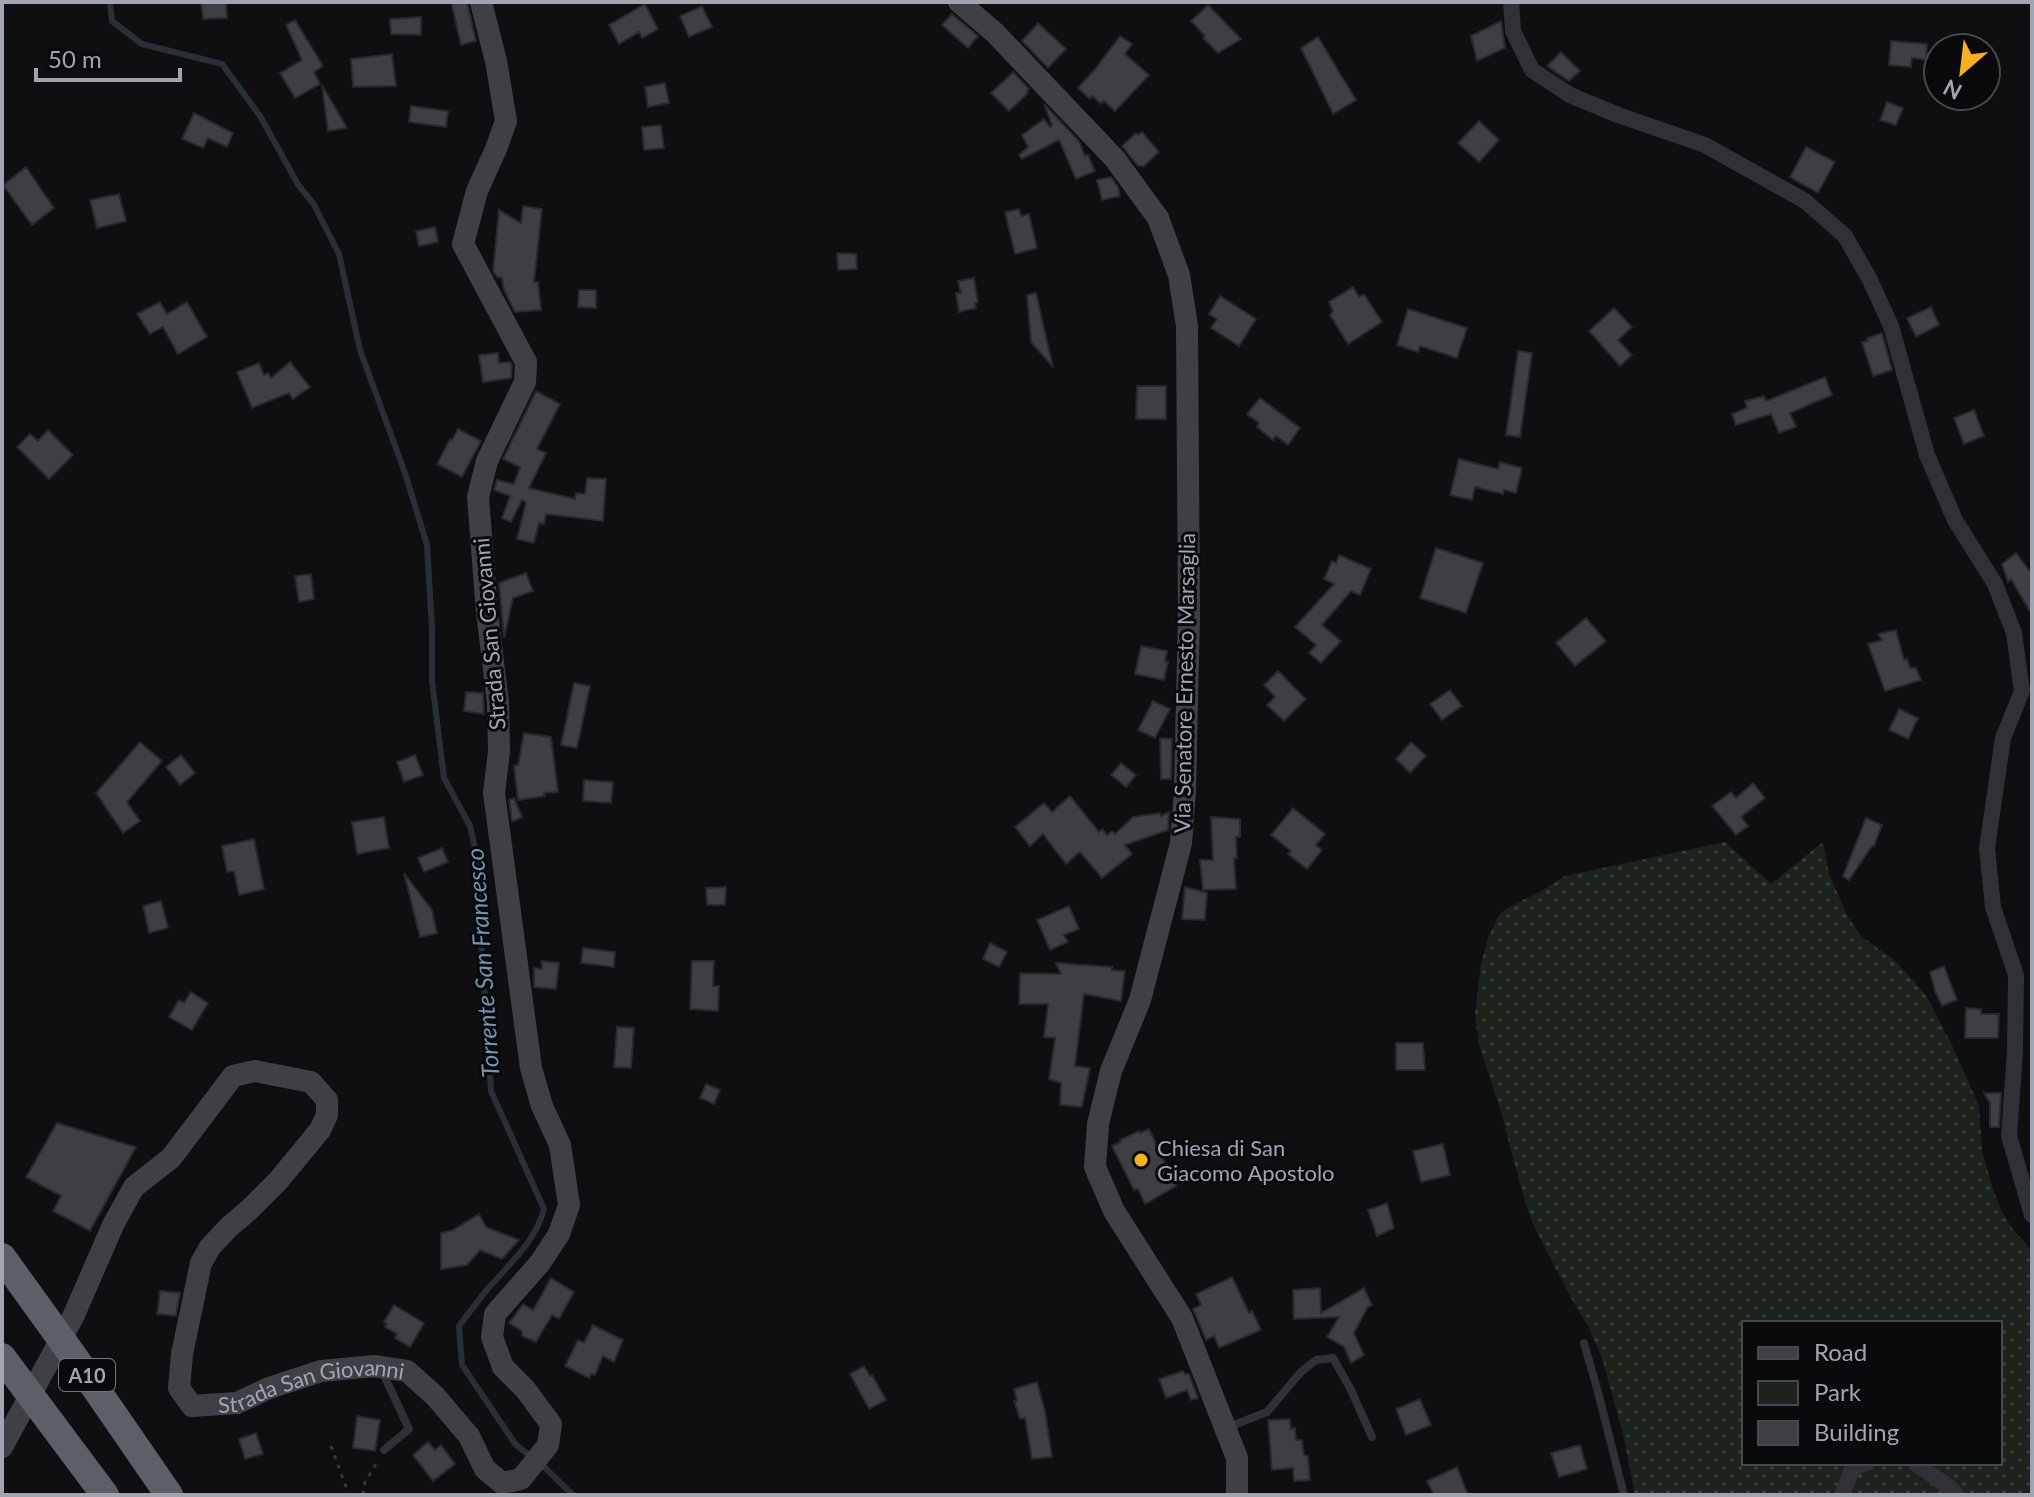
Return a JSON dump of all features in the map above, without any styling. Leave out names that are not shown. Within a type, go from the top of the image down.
[{"type":"highway","name":"A10","points":[[2,1257],[169,1495]]},
{"type":"highway","name":"A10","points":[[2,1357],[105,1495]]},
{"type":"street","name":"Strada San Giovanni","points":[[2,1447],[73,1317],[114,1223],[134,1187],[171,1158],[233,1076],[255,1071],[311,1082],[327,1100],[327,1115],[320,1130],[278,1181],[210,1247],[201,1263],[182,1354],[179,1388],[192,1406],[237,1403],[269,1388],[321,1371],[380,1367],[407,1371],[435,1396],[469,1436],[485,1469],[502,1483],[521,1479],[548,1445],[551,1424],[525,1389],[503,1367],[492,1337],[495,1314],[540,1263],[559,1234],[569,1205],[560,1145],[542,1106],[531,1068],[494,793],[499,751],[498,703],[478,497],[487,461],[525,382],[526,362],[463,244],[477,191],[506,121],[496,61],[481,2]]},
{"type":"street","name":"Via Senatore Ernesto Marsaglia","points":[[959,2],[995,33],[1115,159],[1158,218],[1179,275],[1187,326],[1189,600],[1181,843],[1140,1000],[1111,1071],[1098,1124],[1095,1167],[1114,1211],[1182,1318],[1237,1458],[1237,1495]]},
{"type":"street","points":[[1511,2],[1513,31],[1532,70],[1570,95],[1705,145],[1805,201],[1845,236],[1891,326],[1927,455],[1955,520],[1995,584],[2014,633],[2022,691],[2003,738],[1987,848],[1993,907],[2016,975],[2009,1136],[2031,1210]]},
{"type":"street","points":[[1842,1495],[1853,1467],[1860,1465]]},
{"type":"street","points":[[1918,1465],[1956,1495]]},
{"type":"lane","points":[[1584,1343],[1624,1495]]},
{"type":"lane","points":[[1225,1428],[1267,1412],[1301,1372],[1316,1360],[1333,1358],[1372,1437]]},
{"type":"lane","points":[[380,1367],[409,1429],[384,1450]]},
{"type":"path","points":[[331,1446],[349,1495]]},
{"type":"path","points":[[363,1495],[365,1482],[384,1450]]},
{"type":"green space","points":[[1725,842],[1771,884],[1823,842],[1829,874],[1848,917],[1861,936],[1894,960],[1927,997],[1951,1043],[1979,1106],[1982,1152],[1994,1192],[2012,1228],[2032,1251],[2032,1495],[1635,1495],[1623,1434],[1602,1358],[1532,1222],[1479,1045],[1475,1015],[1481,964],[1488,938],[1499,915],[1507,908],[1565,876]]},
{"type":"building","points":[[201,2],[226,2],[227,18],[203,19]]},
{"type":"building","points":[[451,2],[467,2],[476,41],[461,45]]},
{"type":"building","points":[[645,4],[658,29],[642,38],[639,32],[619,44],[609,25]]},
{"type":"building","points":[[1208,5],[1241,39],[1218,53],[1191,21]]},
{"type":"building","points":[[702,6],[712,27],[689,37],[680,16]]},
{"type":"building","points":[[952,14],[978,36],[968,48],[942,25]]},
{"type":"building","points":[[421,17],[421,35],[391,34],[390,19]]},
{"type":"building","points":[[295,20],[323,66],[314,72],[320,84],[295,98],[280,73],[302,60],[286,25]]},
{"type":"building","points":[[1501,21],[1505,48],[1477,61],[1471,36]]},
{"type":"building","points":[[1038,23],[1066,49],[1048,68],[1022,41]]},
{"type":"building","points":[[1120,36],[1132,44],[1125,54],[1149,75],[1115,111],[1104,101],[1101,104],[1092,96],[1090,99],[1078,88]]},
{"type":"building","points":[[1318,37],[1356,100],[1333,114],[1301,48]]},
{"type":"building","points":[[1891,41],[1922,44],[1922,59],[1912,58],[1911,67],[1889,65]]},
{"type":"building","points":[[1561,52],[1580,71],[1569,81],[1547,66]]},
{"type":"building","points":[[392,54],[396,86],[353,87],[351,59]]},
{"type":"building","points":[[1013,72],[1029,89],[1009,111],[991,93]]},
{"type":"building","points":[[665,83],[669,103],[648,107],[645,87]]},
{"type":"building","points":[[322,85],[347,128],[328,131]]},
{"type":"building","points":[[1887,102],[1903,108],[1896,125],[1880,120]]},
{"type":"building","points":[[1044,104],[1079,141],[1095,171],[1076,179],[1059,140],[1022,159],[1019,155],[1028,147],[1022,135],[1044,119],[1050,127],[1052,125]]},
{"type":"building","points":[[411,106],[448,111],[446,127],[409,122]]},
{"type":"building","points":[[194,113],[233,133],[227,147],[208,138],[203,148],[182,139]]},
{"type":"building","points":[[1479,121],[1499,140],[1479,162],[1458,143]]},
{"type":"building","points":[[661,125],[664,148],[644,150],[642,127]]},
{"type":"building","points":[[1142,132],[1159,152],[1144,166],[1138,166],[1122,146],[1136,133]]},
{"type":"building","points":[[1806,147],[1835,162],[1818,193],[1790,177]]},
{"type":"building","points":[[26,167],[54,208],[32,225],[3,185]]},
{"type":"building","points":[[1111,177],[1120,196],[1102,200],[1097,180]]},
{"type":"building","points":[[119,194],[126,221],[97,228],[90,200]]},
{"type":"building","points":[[523,206],[542,209],[534,282],[538,282],[541,310],[515,312],[504,290],[502,278],[493,271],[499,210],[521,223]]},
{"type":"building","points":[[1019,209],[1021,216],[1029,214],[1037,248],[1015,254],[1005,212]]},
{"type":"building","points":[[435,227],[438,242],[419,246],[416,231]]},
{"type":"building","points":[[837,253],[856,254],[857,269],[838,270]]},
{"type":"building","points":[[974,278],[976,308],[959,312],[956,293],[961,293],[958,281]]},
{"type":"building","points":[[1353,287],[1359,297],[1364,294],[1382,322],[1348,344],[1330,315],[1333,311],[1329,302]]},
{"type":"building","points":[[579,290],[596,290],[596,308],[578,307]]},
{"type":"building","points":[[1036,293],[1053,367],[1031,342],[1027,295]]},
{"type":"building","points":[[1220,296],[1256,319],[1239,346],[1211,328],[1217,319],[1209,314]]},
{"type":"building","points":[[160,302],[167,314],[187,302],[207,337],[178,354],[163,327],[150,334],[137,314]]},
{"type":"building","points":[[1931,307],[1939,325],[1916,337],[1907,318]]},
{"type":"building","points":[[1614,308],[1632,327],[1618,340],[1632,355],[1620,366],[1589,331]]},
{"type":"building","points":[[1408,309],[1467,328],[1457,358],[1420,346],[1418,352],[1397,345]]},
{"type":"building","points":[[1882,333],[1892,370],[1873,376],[1862,342]]},
{"type":"building","points":[[1518,351],[1532,353],[1520,437],[1506,435]]},
{"type":"building","points":[[498,353],[499,363],[510,362],[512,365],[511,378],[483,382],[479,355]]},
{"type":"building","points":[[290,362],[310,387],[293,399],[289,393],[252,408],[237,372],[259,363],[264,375],[268,373],[271,378]]},
{"type":"building","points":[[1825,377],[1832,395],[1790,413],[1796,427],[1779,433],[1771,414],[1736,425],[1732,414],[1747,408],[1745,401],[1764,396],[1766,401]]},
{"type":"building","points":[[1137,386],[1166,386],[1166,419],[1136,419]]},
{"type":"building","points":[[536,391],[560,404],[537,449],[546,453],[529,488],[575,499],[576,493],[585,494],[587,478],[606,479],[603,521],[546,514],[544,524],[539,523],[534,543],[517,539],[526,502],[522,500],[511,522],[502,518],[510,496],[494,490],[497,480],[514,484],[520,467],[503,459]]},
{"type":"building","points":[[1260,398],[1300,428],[1288,445],[1276,436],[1273,440],[1247,414]]},
{"type":"building","points":[[1974,410],[1984,436],[1964,444],[1954,418]]},
{"type":"building","points":[[458,429],[481,441],[462,477],[437,464]]},
{"type":"building","points":[[48,430],[73,455],[49,479],[17,447],[30,434],[38,441]]},
{"type":"building","points":[[1459,459],[1498,469],[1500,462],[1522,468],[1516,493],[1504,490],[1503,494],[1475,487],[1472,500],[1450,495]]},
{"type":"building","points":[[1436,548],[1483,563],[1466,613],[1420,598]]},
{"type":"building","points":[[2016,553],[2032,574],[2032,615],[2011,579],[2008,582],[2002,564]]},
{"type":"building","points":[[1339,555],[1371,569],[1360,595],[1351,591],[1322,625],[1341,641],[1321,663],[1309,653],[1316,645],[1295,627],[1334,584],[1324,579],[1332,561],[1336,563]]},
{"type":"building","points":[[526,573],[533,591],[513,598],[504,638],[499,583]]},
{"type":"building","points":[[311,574],[314,599],[299,602],[295,576]]},
{"type":"building","points":[[1586,618],[1606,641],[1575,666],[1556,643]]},
{"type":"building","points":[[1896,630],[1904,660],[1907,659],[1910,668],[1916,668],[1921,680],[1885,691],[1868,644],[1882,640],[1878,634]]},
{"type":"building","points":[[1141,646],[1167,651],[1164,680],[1135,674]]},
{"type":"building","points":[[1278,671],[1306,699],[1284,721],[1267,705],[1275,697],[1264,685]]},
{"type":"building","points":[[574,683],[590,686],[577,748],[561,745]]},
{"type":"building","points":[[1450,690],[1462,706],[1442,720],[1430,704]]},
{"type":"building","points":[[466,692],[483,693],[484,714],[464,711]]},
{"type":"building","points":[[1153,701],[1170,709],[1155,738],[1138,730]]},
{"type":"building","points":[[1899,709],[1918,718],[1908,739],[1889,730]]},
{"type":"building","points":[[524,733],[551,737],[558,792],[518,800],[514,766],[518,765]]},
{"type":"building","points":[[1160,738],[1172,739],[1171,779],[1161,779]]},
{"type":"building","points":[[140,742],[162,761],[127,802],[140,821],[123,833],[96,793]]},
{"type":"building","points":[[1411,742],[1426,756],[1410,773],[1396,759]]},
{"type":"building","points":[[181,755],[195,773],[180,785],[166,767]]},
{"type":"building","points":[[415,755],[423,775],[404,782],[397,762]]},
{"type":"building","points":[[1121,763],[1136,775],[1126,787],[1111,775]]},
{"type":"building","points":[[584,780],[613,782],[611,803],[583,801]]},
{"type":"building","points":[[1753,783],[1765,798],[1741,817],[1748,826],[1736,835],[1712,806],[1731,792],[1736,798]]},
{"type":"building","points":[[1070,796],[1099,832],[1102,829],[1107,835],[1112,831],[1115,834],[1133,817],[1160,813],[1161,816],[1169,812],[1168,830],[1125,845],[1132,854],[1102,878],[1080,852],[1066,864],[1043,834],[1030,846],[1015,827],[1044,803],[1052,812]]},
{"type":"building","points":[[514,798],[522,817],[512,822],[509,800]]},
{"type":"building","points":[[1293,808],[1325,834],[1316,845],[1322,850],[1307,869],[1271,835]]},
{"type":"building","points":[[384,817],[389,848],[357,854],[352,822]]},
{"type":"building","points":[[1211,817],[1240,819],[1240,837],[1236,837],[1237,858],[1234,858],[1236,889],[1203,890],[1200,860],[1213,860]]},
{"type":"building","points":[[1866,818],[1882,825],[1874,846],[1849,880],[1843,876]]},
{"type":"building","points":[[254,839],[264,889],[239,895],[234,871],[227,872],[222,846]]},
{"type":"building","points":[[442,848],[448,862],[424,872],[418,858]]},
{"type":"building","points":[[404,873],[432,910],[437,933],[420,937]]},
{"type":"building","points":[[726,887],[725,905],[707,905],[706,888]]},
{"type":"building","points":[[1185,887],[1207,893],[1205,920],[1182,919]]},
{"type":"building","points":[[161,901],[168,928],[149,933],[143,906]]},
{"type":"building","points":[[1069,906],[1079,929],[1064,935],[1068,942],[1050,950],[1037,920]]},
{"type":"building","points":[[990,943],[1007,952],[999,967],[983,959]]},
{"type":"building","points":[[583,948],[615,952],[614,967],[581,963]]},
{"type":"building","points":[[542,961],[559,963],[556,989],[534,987],[534,968],[542,969]]},
{"type":"building","points":[[692,961],[714,961],[713,986],[719,986],[718,1011],[690,1009]]},
{"type":"building","points":[[1056,963],[1112,967],[1112,970],[1125,971],[1121,1001],[1084,994],[1075,1066],[1090,1068],[1082,1107],[1060,1105],[1061,1083],[1049,1079],[1055,1038],[1044,1037],[1048,1004],[1019,1004],[1020,973],[1061,974]]},
{"type":"building","points":[[1944,966],[1957,1000],[1942,1006],[1930,972]]},
{"type":"building","points":[[191,992],[208,1003],[192,1030],[169,1017],[179,1000],[184,1003]]},
{"type":"building","points":[[1966,1008],[1981,1009],[1981,1014],[1999,1014],[1998,1038],[1965,1038]]},
{"type":"building","points":[[617,1027],[634,1028],[631,1068],[614,1067]]},
{"type":"building","points":[[1396,1043],[1423,1043],[1425,1070],[1396,1070]]},
{"type":"building","points":[[706,1084],[720,1090],[714,1104],[700,1098]]},
{"type":"building","points":[[1984,1093],[2001,1093],[1999,1127],[1990,1127],[1990,1103]]},
{"type":"building","points":[[57,1123],[136,1147],[90,1231],[53,1211],[61,1196],[26,1177]]},
{"type":"building","points":[[1149,1129],[1176,1186],[1145,1204],[1138,1189],[1134,1190],[1112,1146]]},
{"type":"building","points":[[1443,1144],[1450,1175],[1421,1182],[1413,1151]]},
{"type":"building","points":[[1387,1203],[1394,1228],[1377,1236],[1368,1210]]},
{"type":"building","points":[[479,1214],[486,1227],[519,1240],[502,1259],[480,1250],[467,1265],[441,1269],[441,1233],[453,1230]]},
{"type":"building","points":[[1232,1277],[1261,1330],[1219,1348],[1214,1336],[1206,1340],[1193,1309],[1201,1305],[1196,1294]]},
{"type":"building","points":[[551,1278],[574,1292],[559,1319],[552,1315],[536,1342],[522,1336],[522,1331],[509,1323],[523,1304],[533,1310]]},
{"type":"building","points":[[1320,1288],[1321,1313],[1364,1288],[1372,1305],[1367,1308],[1354,1333],[1364,1355],[1351,1363],[1344,1347],[1327,1337],[1339,1317],[1294,1319],[1293,1290]]},
{"type":"building","points":[[160,1291],[180,1293],[176,1316],[157,1314]]},
{"type":"building","points":[[394,1305],[424,1323],[410,1347],[385,1327],[387,1324],[384,1322]]},
{"type":"building","points":[[593,1325],[623,1340],[614,1362],[603,1356],[595,1375],[591,1374],[589,1378],[565,1366],[578,1340],[584,1343]]},
{"type":"building","points":[[864,1366],[886,1400],[869,1409],[850,1374]]},
{"type":"building","points":[[1183,1371],[1189,1374],[1198,1398],[1191,1400],[1187,1390],[1166,1398],[1159,1379]]},
{"type":"building","points":[[1037,1382],[1052,1457],[1032,1459],[1025,1418],[1020,1419],[1014,1389]]},
{"type":"building","points":[[1420,1399],[1431,1425],[1406,1435],[1396,1409]]},
{"type":"building","points":[[357,1416],[380,1420],[375,1451],[353,1448]]},
{"type":"building","points":[[1290,1419],[1296,1440],[1302,1440],[1304,1455],[1308,1456],[1310,1480],[1294,1481],[1293,1468],[1272,1470],[1268,1420]]},
{"type":"building","points":[[256,1433],[263,1454],[245,1459],[239,1439]]},
{"type":"building","points":[[428,1442],[435,1450],[441,1445],[455,1464],[433,1481],[413,1455]]},
{"type":"building","points":[[1580,1445],[1587,1469],[1559,1477],[1551,1453]]},
{"type":"building","points":[[1457,1467],[1468,1495],[1434,1495],[1427,1481]]},
{"type":"waterway","name":"Torrente San Francesco","points":[[110,2],[112,21],[142,44],[222,64],[260,116],[299,186],[313,203],[339,254],[360,350],[405,473],[427,545],[432,681],[444,778],[470,826],[475,848],[491,1091],[544,1209],[527,1243],[459,1326],[462,1365],[516,1445],[532,1457]]},
{"type":"waterway","name":"Torrente San Francesco","points":[[541,1464],[573,1495]]},
{"type":"place","name":"Chiesa di San Giacomo Apostolo","points":[[1141,1160]]}]
